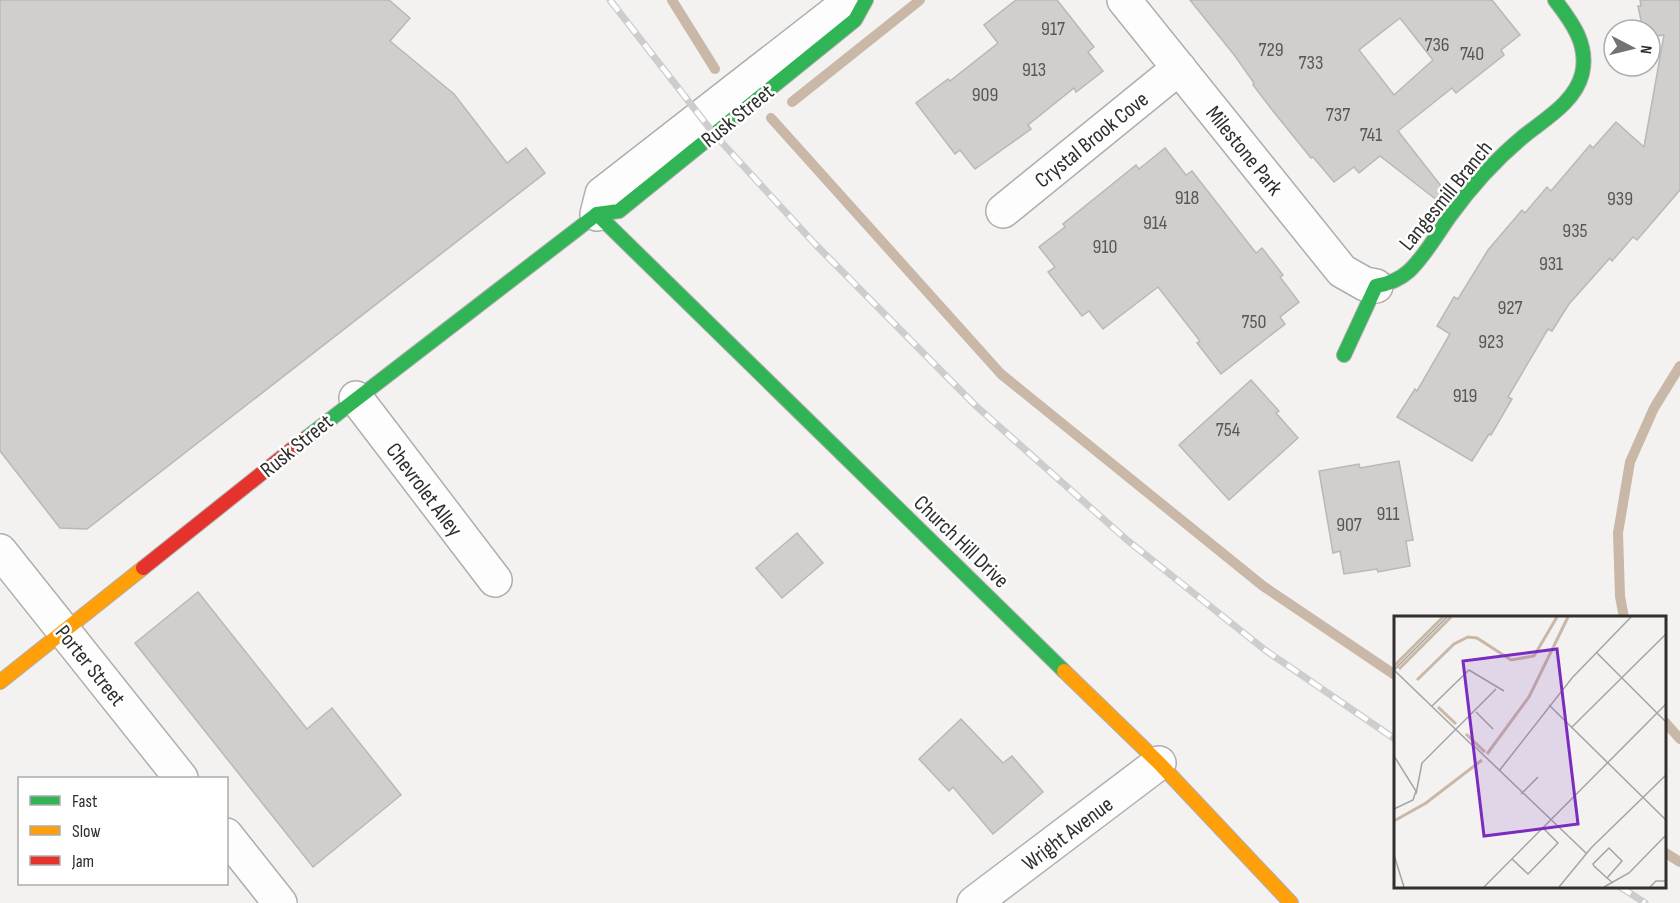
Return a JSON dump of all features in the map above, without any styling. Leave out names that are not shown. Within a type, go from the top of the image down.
[{"type":"street","name":"Rusk Street","points":[[597,214],[602,194],[854,0]]},
{"type":"street","name":"Rusk Street","points":[[0,682],[356,398],[597,214],[619,211],[855,20],[866,0]]},
{"type":"street","name":"Milestone Park","points":[[1124,0],[1342,271],[1365,284],[1376,286]]},
{"type":"street","name":"Langesmill Branch","points":[[1376,286],[1401,279],[1493,164],[1570,96],[1582,74],[1584,62],[1581,38],[1574,24],[1555,0]]},
{"type":"street","name":"Crystal Brook Cove","points":[[1003,211],[1179,68]]},
{"type":"street","name":"Church Hill Drive","points":[[597,214],[1160,763],[1291,903]]},
{"type":"street","points":[[1344,355],[1376,286]]},
{"type":"street","name":"Chevrolet Alley","points":[[356,398],[495,580]]},
{"type":"street","name":"Porter Street","points":[[0,551],[180,777]]},
{"type":"street","name":"Wright Avenue","points":[[974,903],[1160,763]]},
{"type":"street","points":[[228,838],[280,903]]},
{"type":"building","points":[[0,0],[389,0],[410,18],[390,41],[454,94],[507,163],[526,148],[545,173],[87,529],[60,528],[0,451]]},
{"type":"building","points":[[1016,0],[1057,0],[1094,47],[1088,52],[1103,71],[1076,92],[1074,88],[1028,125],[1031,129],[975,169],[960,150],[955,154],[916,103],[948,79],[950,81],[998,43],[984,25]]},
{"type":"building","points":[[1190,0],[1492,0],[1520,35],[1501,50],[1504,55],[1456,93],[1452,88],[1398,131],[1445,191],[1438,201],[1380,156],[1359,173],[1354,167],[1334,182],[1313,157],[1311,158],[1273,111],[1235,56]],"holes":[[[1400,18],[1433,60],[1394,95],[1359,50]]]},
{"type":"building","points":[[1640,0],[1680,0],[1680,190],[1637,240],[1633,237],[1612,261],[1610,258],[1569,304],[1552,331],[1548,329],[1508,397],[1512,399],[1491,435],[1489,434],[1472,461],[1397,417],[1415,389],[1417,391],[1450,334],[1437,326],[1454,297],[1458,299],[1488,250],[1522,210],[1525,213],[1547,187],[1551,191],[1590,145],[1593,148],[1616,122],[1644,147],[1656,78],[1662,78],[1664,35],[1662,35],[1662,18],[1640,18],[1638,6],[1641,6]]},
{"type":"building","points":[[1165,148],[1186,175],[1192,171],[1256,253],[1262,248],[1283,275],[1280,277],[1299,302],[1280,317],[1285,324],[1221,374],[1197,343],[1200,341],[1158,287],[1103,329],[1089,311],[1082,316],[1048,272],[1055,267],[1039,247],[1065,227],[1063,224],[1136,165],[1139,169]]},
{"type":"building","points":[[1251,380],[1279,411],[1276,413],[1298,438],[1229,500],[1179,445]]},
{"type":"building","points":[[1399,461],[1413,540],[1406,541],[1410,566],[1378,572],[1377,569],[1344,574],[1340,551],[1333,553],[1319,471],[1359,464],[1360,468]]},
{"type":"building","points":[[797,533],[823,563],[782,598],[756,568]]},
{"type":"building","points":[[198,592],[307,729],[332,708],[401,795],[313,867],[135,643]]},
{"type":"building","points":[[961,719],[1003,763],[1012,756],[1043,792],[993,834],[953,787],[949,791],[919,759]]},
{"type":"waterway","points":[[672,0],[715,69]]},
{"type":"waterway","points":[[792,102],[920,0]]},
{"type":"waterway","points":[[771,118],[1001,374],[1263,586],[1394,674]]},
{"type":"waterway","points":[[1624,616],[1620,596],[1618,533],[1630,462],[1654,408],[1680,366]]},
{"type":"waterway","points":[[1665,722],[1680,739]]},
{"type":"waterway","points":[[1665,853],[1680,862]]},
{"type":"railway","points":[[610,0],[714,134],[814,243],[976,406],[1127,540],[1265,650],[1394,738]]},
{"type":"railway","points":[[1622,888],[1645,903]]},
{"type":"traffic: fast","points":[[306,438],[597,214],[619,211],[855,20],[866,0]]},
{"type":"traffic: fast","points":[[1344,355],[1376,286],[1393,281],[1409,271],[1426,252],[1458,205],[1484,174],[1513,145],[1558,109],[1573,93],[1582,74],[1583,53],[1578,34],[1555,0]]},
{"type":"traffic: fast","points":[[597,214],[1064,671]]},
{"type":"traffic: slow","points":[[0,682],[143,568]]},
{"type":"traffic: slow","points":[[1064,671],[1159,763],[1291,903]]},
{"type":"traffic: jam","points":[[143,568],[306,438]]}]
